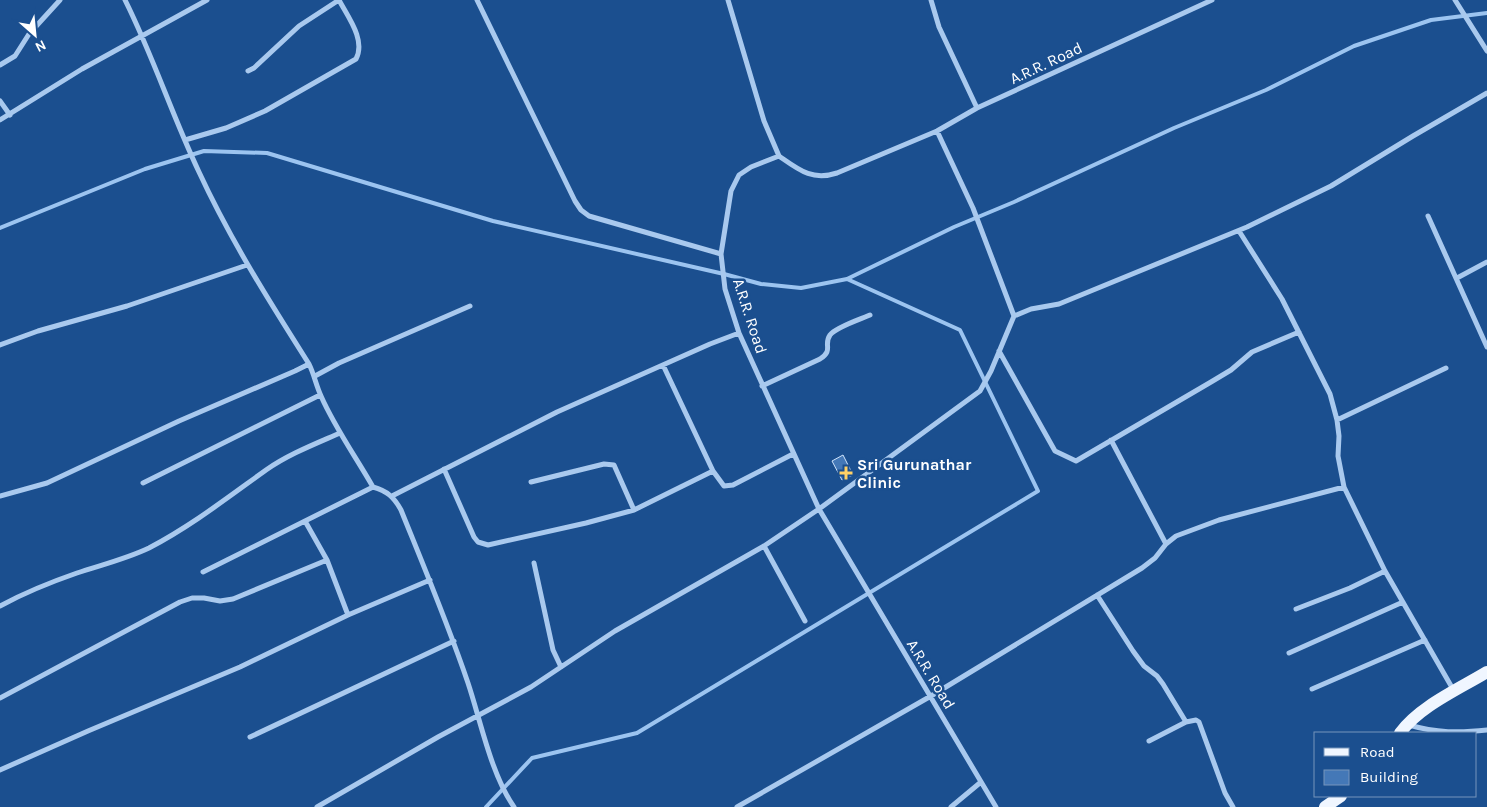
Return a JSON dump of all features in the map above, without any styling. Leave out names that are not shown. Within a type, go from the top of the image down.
[{"type":"main road","points":[[1403,729],[1425,709],[1487,672]]},
{"type":"main road","points":[[1325,807],[1340,797]]},
{"type":"street","points":[[0,65],[15,56],[30,34],[60,0]]},
{"type":"street","points":[[125,0],[143,36],[199,172],[247,265],[309,364],[315,376],[320,395],[340,433],[374,487],[392,496],[401,510],[454,641],[497,774],[507,798],[514,807]]},
{"type":"street","points":[[0,120],[82,69],[207,0]]},
{"type":"street","points":[[185,140],[226,128],[265,111],[356,59],[360,52],[360,42],[339,0],[298,26],[254,68],[248,71]]},
{"type":"street","points":[[477,0],[581,210],[589,216],[720,254]]},
{"type":"street","points":[[728,0],[764,120],[779,156]]},
{"type":"street","points":[[931,0],[940,27],[977,108]]},
{"type":"street","name":"A.R.R. Road","points":[[996,807],[818,509],[739,333],[725,289],[720,254],[731,190],[739,175],[751,167],[779,156],[806,174],[818,177],[827,176],[937,131],[977,108],[1212,0]]},
{"type":"street","points":[[1455,0],[1487,52]]},
{"type":"street","points":[[1014,316],[1031,309],[1059,304],[1239,231],[1332,186],[1487,93]]},
{"type":"street","points":[[0,101],[10,115]]},
{"type":"street","points":[[317,807],[478,715],[532,687],[614,631],[764,546],[980,391],[991,371],[1014,316],[973,208],[937,131]]},
{"type":"street","points":[[1428,216],[1487,347]]},
{"type":"street","points":[[1239,231],[1282,299],[1330,394],[1337,420],[1339,436],[1338,456],[1344,487],[1385,571],[1455,692]]},
{"type":"street","points":[[1457,278],[1487,262]]},
{"type":"street","points":[[0,345],[38,331],[127,306],[247,265]]},
{"type":"street","points":[[315,376],[339,363],[470,306]]},
{"type":"street","points":[[762,386],[826,355],[828,351],[827,342],[831,334],[870,315]]},
{"type":"street","points":[[999,351],[1055,450],[1076,461],[1231,370],[1252,352],[1299,332]]},
{"type":"street","points":[[392,496],[558,412],[739,333]]},
{"type":"street","points":[[0,496],[47,483],[179,421],[309,364]]},
{"type":"street","points":[[663,365],[713,471],[724,486],[729,486],[793,454]]},
{"type":"street","points":[[1337,420],[1446,368]]},
{"type":"street","points":[[143,483],[320,395]]},
{"type":"street","points":[[0,606],[76,573],[149,548],[207,514],[267,470],[298,452],[340,433]]},
{"type":"street","points":[[1111,440],[1166,544]]},
{"type":"street","points":[[531,482],[604,464],[614,465],[634,510]]},
{"type":"street","points":[[444,469],[474,537],[478,542],[488,545],[634,510],[713,471]]},
{"type":"street","points":[[203,572],[374,487]]},
{"type":"street","points":[[737,807],[931,696],[1142,568],[1155,558],[1166,544],[1176,536],[1219,520],[1344,487]]},
{"type":"street","points":[[305,522],[327,560],[348,615]]},
{"type":"street","points":[[764,546],[805,621]]},
{"type":"street","points":[[0,698],[180,602],[192,598],[204,598],[220,602],[233,599],[327,560]]},
{"type":"street","points":[[534,563],[553,650],[560,668]]},
{"type":"street","points":[[1296,609],[1350,588],[1385,571]]},
{"type":"street","points":[[0,770],[240,667],[348,615],[430,580]]},
{"type":"street","points":[[1097,595],[1144,666],[1157,676],[1163,684],[1186,722]]},
{"type":"street","points":[[1289,653],[1403,602]]},
{"type":"street","points":[[1312,689],[1425,640]]},
{"type":"street","points":[[250,737],[454,641]]},
{"type":"street","points":[[1149,741],[1186,722],[1196,720],[1202,727],[1225,793],[1233,807]]},
{"type":"street","points":[[1403,729],[1467,732],[1487,730]]},
{"type":"street","points":[[952,807],[981,782]]},
{"type":"building","points":[[843,455],[853,475],[842,480],[832,461]]},
{"type":"waterway","points":[[0,228],[145,169],[204,151],[267,153],[493,221],[761,284],[801,288],[847,279],[954,227],[1014,202],[1174,128],[1266,90],[1354,46],[1431,20],[1487,13]]},
{"type":"waterway","points":[[486,807],[532,758],[637,733],[1038,491],[960,330],[847,279]]},
{"type":"place","name":"Sri Gurunathar Clinic","points":[[846,473]]}]
